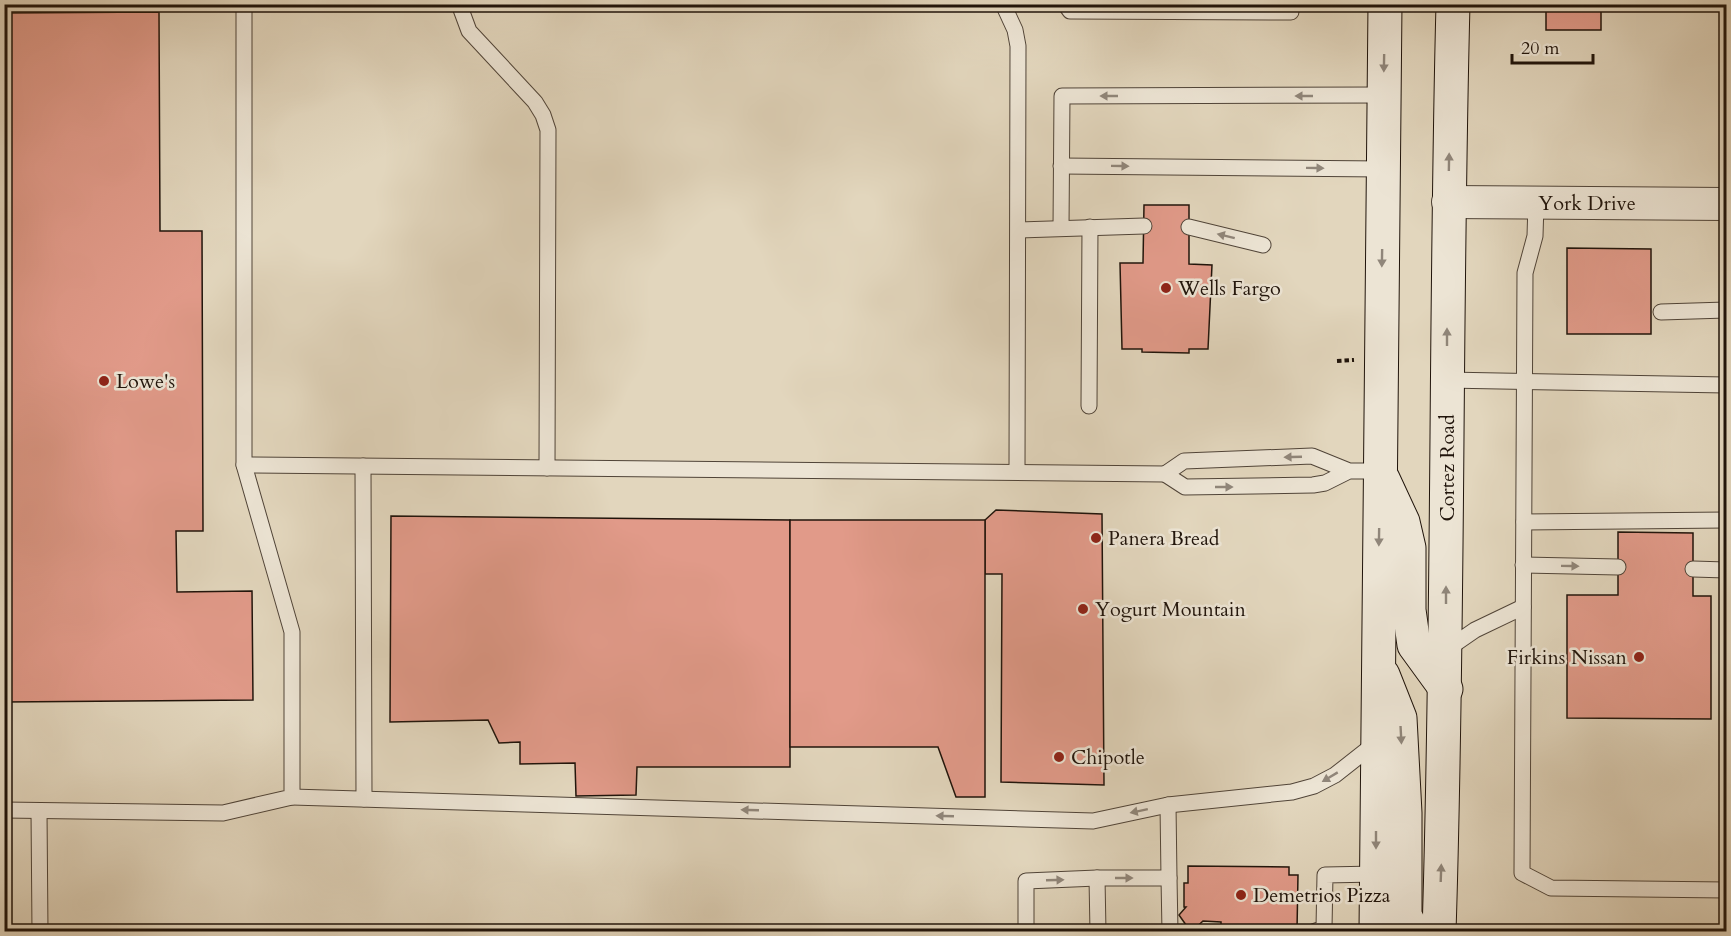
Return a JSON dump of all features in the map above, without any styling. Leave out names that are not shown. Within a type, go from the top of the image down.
[{"type":"main road","points":[[1376,932],[1377,660],[1364,471],[1383,169],[1385,4]]},
{"type":"main road","name":"Cortez Road","points":[[1439,932],[1446,689],[1448,202],[1453,4]]},
{"type":"main road","points":[[1364,471],[1403,522],[1410,548],[1410,610],[1414,645],[1446,689]]},
{"type":"main road","points":[[1377,660],[1400,718],[1405,813],[1406,915],[1413,932]]},
{"type":"street","name":"York Drive","points":[[1448,202],[1726,204]]},
{"type":"lane","points":[[244,4],[244,465],[292,632],[292,797]]},
{"type":"lane","points":[[459,4],[469,31],[535,102],[548,130],[547,468]]},
{"type":"lane","points":[[1003,4],[1015,30],[1018,46],[1017,471]]},
{"type":"lane","points":[[1065,4],[1070,11],[1291,12],[1290,4]]},
{"type":"lane","points":[[1062,228],[1062,96],[1384,95]]},
{"type":"lane","points":[[1062,165],[1383,169]]},
{"type":"lane","points":[[1536,203],[1535,236],[1525,273],[1522,873],[1551,888],[1726,890]]},
{"type":"lane","points":[[1019,230],[1144,226]]},
{"type":"lane","points":[[1089,406],[1090,227]]},
{"type":"lane","points":[[1189,227],[1263,245]]},
{"type":"lane","points":[[1661,312],[1726,310]]},
{"type":"lane","points":[[1447,380],[1726,385]]},
{"type":"lane","points":[[1165,474],[1184,461],[1312,456],[1364,471]]},
{"type":"lane","points":[[244,465],[1165,474],[1185,487],[1313,485],[1364,471]]},
{"type":"lane","points":[[363,466],[364,799]]},
{"type":"lane","points":[[1524,522],[1726,520]]},
{"type":"lane","points":[[1523,565],[1618,567]]},
{"type":"lane","points":[[1692,569],[1726,570]]},
{"type":"lane","points":[[1446,650],[1475,630],[1522,607]]},
{"type":"lane","points":[[4,810],[223,813],[292,797],[1093,820],[1168,805],[1292,792],[1314,786],[1335,775],[1377,742]]},
{"type":"lane","points":[[1168,805],[1170,932]]},
{"type":"lane","points":[[39,811],[40,932]]},
{"type":"lane","points":[[1313,932],[1324,928],[1325,875],[1376,874]]},
{"type":"lane","points":[[1097,878],[1098,932]]},
{"type":"lane","points":[[1026,932],[1026,881],[1169,878]]},
{"type":"building","points":[[1546,4],[1601,4],[1601,30],[1546,30]]},
{"type":"building","name":"Lowe's","points":[[159,12],[160,231],[202,231],[203,531],[176,531],[177,592],[252,591],[253,700],[4,702],[4,13]]},
{"type":"building","name":"Wells Fargo","points":[[1144,205],[1189,205],[1189,264],[1212,265],[1208,349],[1189,349],[1189,353],[1142,352],[1142,349],[1122,349],[1120,263],[1143,263]]},
{"type":"building","points":[[1567,248],[1651,249],[1651,334],[1567,334]]},
{"type":"building","points":[[996,510],[1102,514],[1104,785],[1001,782],[1002,574],[985,574],[985,520]]},
{"type":"building","points":[[391,516],[790,520],[790,767],[637,767],[636,795],[576,796],[575,763],[520,764],[520,742],[499,743],[488,720],[390,722]]},
{"type":"building","points":[[790,520],[985,520],[985,797],[956,797],[938,747],[790,747]]},
{"type":"building","name":"Firkins Nissan","points":[[1618,532],[1693,533],[1693,596],[1711,596],[1711,719],[1567,718],[1567,595],[1618,595]]},
{"type":"building","name":"Demetrios Pizza","points":[[1188,866],[1289,867],[1289,875],[1298,875],[1297,930],[1221,932],[1221,922],[1203,921],[1191,932],[1179,915],[1186,907],[1184,907],[1184,883],[1188,883]]},
{"type":"place","name":"Wells Fargo","points":[[1166,288]]},
{"type":"place","name":"Lowe's","points":[[104,381]]},
{"type":"place","name":"Panera Bread","points":[[1096,538]]},
{"type":"place","name":"Yogurt Mountain","points":[[1083,609]]},
{"type":"place","name":"Firkins Nissan","points":[[1639,657]]},
{"type":"place","name":"Chipotle","points":[[1059,757]]},
{"type":"place","name":"Demetrios Pizza","points":[[1241,895]]}]
